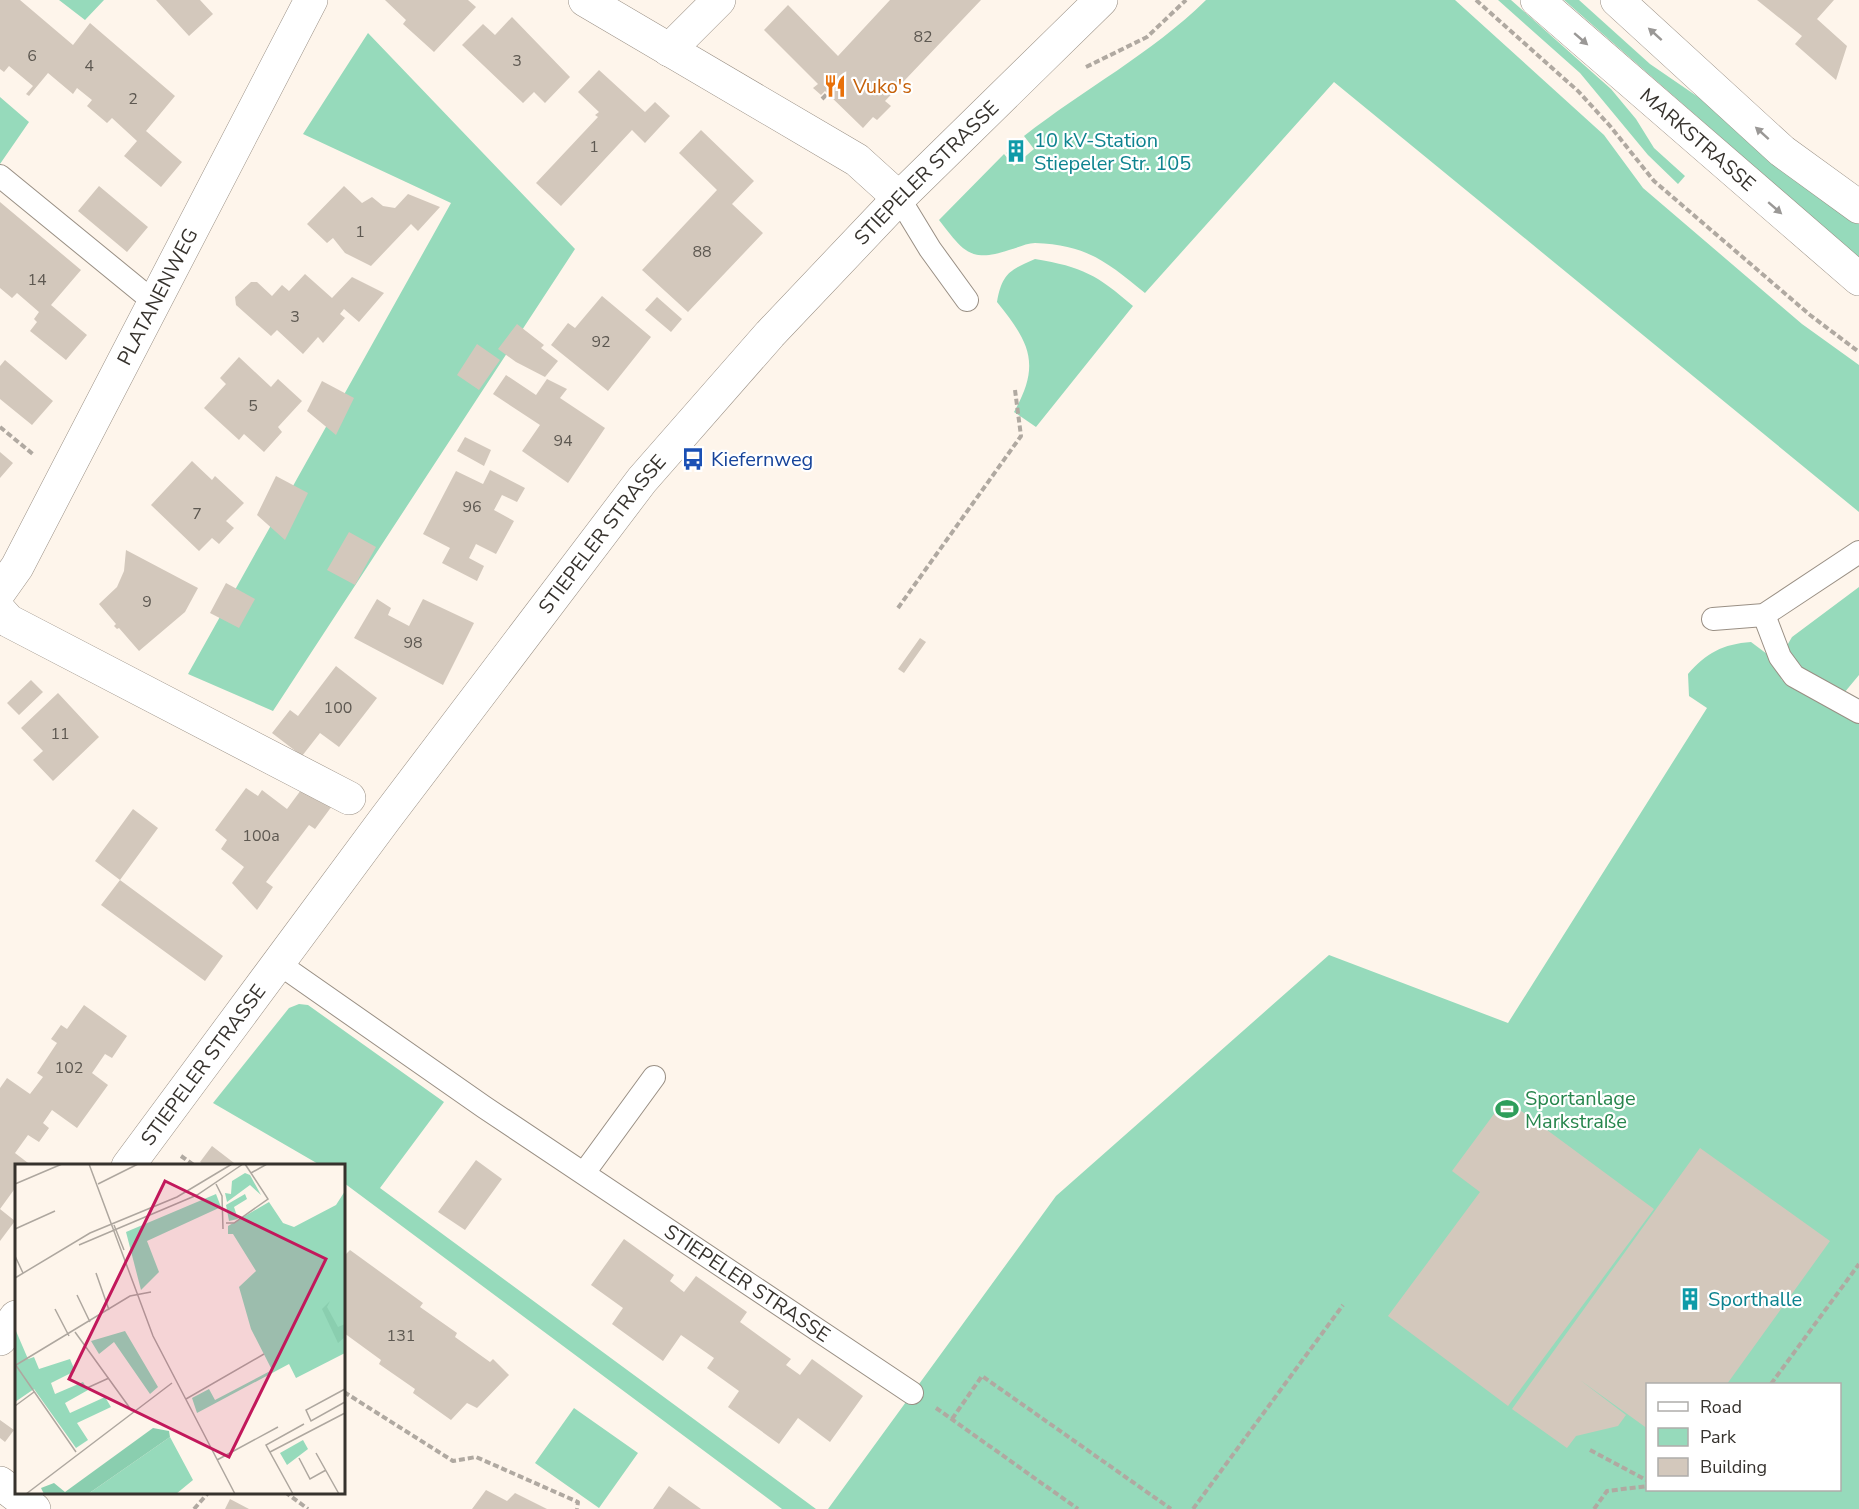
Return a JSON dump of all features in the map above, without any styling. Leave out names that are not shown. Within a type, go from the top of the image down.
[{"type":"street","name":"PLATANENWEG","points":[[0,591],[17,567],[311,0]]},
{"type":"street","points":[[585,0],[857,160],[899,198]]},
{"type":"street","points":[[669,50],[719,0]]},
{"type":"street","name":"MARKSTRASSE","points":[[1537,0],[1859,279]]},
{"type":"street","points":[[1617,0],[1782,151],[1859,207]]},
{"type":"street","name":"STIEPELER STRASSE","points":[[129,1164],[642,480],[770,334],[899,198],[1100,3]]},
{"type":"street","points":[[0,611],[9,621],[349,798]]},
{"type":"street","points":[[0,1339],[15,1318]]},
{"type":"street","points":[[0,1483],[34,1509]]},
{"type":"lane","points":[[0,176],[154,302]]},
{"type":"lane","points":[[899,198],[930,249],[967,300]]},
{"type":"lane","points":[[1713,619],[1764,615],[1859,552]]},
{"type":"lane","points":[[1764,615],[1780,657],[1794,676],[1859,712]]},
{"type":"lane","name":"STIEPELER STRASSE","points":[[278,963],[584,1173],[912,1393]]},
{"type":"lane","points":[[584,1173],[654,1077]]},
{"type":"path","points":[[1147,37],[1186,0]]},
{"type":"path","points":[[1476,0],[1578,91],[1610,126],[1654,181],[1810,315],[1859,352]]},
{"type":"path","points":[[898,609],[1021,436],[1015,390]]},
{"type":"path","points":[[0,427],[64,477]]},
{"type":"path","points":[[1772,1383],[1859,1264]]},
{"type":"path","points":[[1193,1509],[1343,1305]]},
{"type":"path","points":[[952,1419],[982,1376],[1171,1509]]},
{"type":"path","points":[[345,1393],[453,1461],[476,1457],[578,1502],[577,1509]]},
{"type":"path","points":[[912,1393],[1078,1509]]},
{"type":"path","points":[[1590,1450],[1646,1480]]},
{"type":"path","points":[[1594,1509],[1607,1491],[1646,1486]]},
{"type":"path","points":[[194,1509],[207,1494]]},
{"type":"path","points":[[288,1494],[308,1509]]},
{"type":"green space","points":[[59,0],[104,0],[85,20]]},
{"type":"green space","points":[[1206,0],[1455,0],[1604,135],[1643,188],[1802,324],[1859,365],[1859,512],[1334,82],[1145,293],[1107,264],[1069,247],[1032,243],[984,255],[968,251],[954,239],[939,220],[1004,154],[1014,166],[1034,149],[1024,136],[1163,37]]},
{"type":"green space","points":[[1498,0],[1511,0],[1611,89],[1636,119],[1654,148],[1685,176],[1678,184],[1648,155],[1580,73]]},
{"type":"green space","points":[[1564,0],[1579,0],[1650,64],[1701,99],[1859,223],[1859,258]]},
{"type":"green space","points":[[368,33],[575,249],[273,711],[188,674],[451,203],[303,134]]},
{"type":"green space","points":[[0,97],[29,122],[0,164]]},
{"type":"green space","points":[[1035,259],[1078,269],[1099,280],[1133,306],[1036,427],[1014,412],[1027,380],[1028,354],[1017,330],[997,302],[1008,274]]},
{"type":"green space","points":[[1859,587],[1859,675],[1844,693],[1792,664],[1785,649],[1792,637]]},
{"type":"green space","name":"Sportanlage Markstraße","points":[[1751,642],[1771,657],[1782,680],[1859,724],[1859,1509],[828,1509],[1056,1196],[1329,955],[1508,1023],[1707,708],[1689,696],[1688,674],[1708,655],[1732,645]]},
{"type":"green space","points":[[299,1004],[308,1005],[444,1102],[380,1188],[816,1509],[782,1509],[345,1184],[345,1164],[318,1164],[213,1103],[289,1008]]},
{"type":"green space","points":[[574,1408],[638,1453],[599,1508],[535,1463]]},
{"type":"building","points":[[0,0],[20,0],[73,45],[90,23],[175,96],[146,131],[182,162],[161,187],[124,156],[137,141],[112,118],[107,123],[87,106],[92,100],[77,88],[73,94],[48,73],[29,96],[26,94],[33,86],[9,66],[4,72],[0,69]]},
{"type":"building","points":[[156,0],[200,0],[213,14],[189,36]]},
{"type":"building","points":[[385,0],[468,0],[476,7],[434,52],[403,24],[406,20]]},
{"type":"building","points":[[890,0],[981,0],[885,101],[891,106],[877,120],[873,117],[863,128],[825,91],[821,95],[813,88],[818,84],[764,30],[788,5],[838,56]]},
{"type":"building","points":[[1757,0],[1834,0],[1817,19],[1847,46],[1836,80],[1795,44],[1802,36]]},
{"type":"building","points":[[512,17],[570,77],[545,103],[534,92],[523,103],[462,45],[483,24],[495,35]]},
{"type":"building","points":[[599,70],[645,112],[655,102],[670,116],[645,143],[632,130],[561,206],[536,183],[598,117],[595,115],[599,112],[578,92]]},
{"type":"building","points":[[701,130],[754,181],[732,204],[763,233],[688,312],[642,270],[717,190],[679,153]]},
{"type":"building","name":"10 kV-Station Stiepeler Str. 105","points":[[1019,141],[1025,149],[1012,160],[1006,153]]},
{"type":"building","points":[[99,186],[148,227],[127,252],[78,211]]},
{"type":"building","points":[[344,186],[362,203],[372,197],[383,206],[395,208],[408,194],[440,207],[418,231],[411,224],[371,266],[345,253],[333,238],[327,243],[307,224]]},
{"type":"building","points":[[0,202],[81,270],[51,305],[87,335],[66,360],[30,331],[37,322],[34,319],[39,312],[17,293],[12,298],[0,288]]},
{"type":"building","points":[[305,274],[332,298],[352,277],[384,293],[359,322],[344,309],[340,314],[345,318],[323,343],[318,337],[303,354],[277,330],[271,336],[236,305],[235,297],[251,282],[257,282],[272,296],[282,285],[289,291]]},
{"type":"building","points":[[602,296],[651,337],[608,391],[551,345],[568,323],[575,328]]},
{"type":"building","points":[[657,297],[682,319],[671,332],[645,310]]},
{"type":"building","points":[[517,324],[544,345],[541,348],[558,361],[545,377],[516,362],[498,349]]},
{"type":"building","points":[[477,344],[500,360],[479,390],[457,375]]},
{"type":"building","points":[[239,357],[271,387],[278,379],[302,401],[278,427],[282,432],[264,452],[244,434],[239,440],[204,408],[226,384],[220,378]]},
{"type":"building","points":[[5,360],[53,401],[32,425],[0,399],[0,366]]},
{"type":"building","points":[[506,375],[536,395],[547,379],[567,389],[560,398],[605,428],[568,483],[522,451],[540,425],[493,394]]},
{"type":"building","points":[[322,381],[354,398],[336,435],[307,411]]},
{"type":"building","points":[[465,437],[491,450],[484,466],[457,451]]},
{"type":"building","points":[[0,452],[13,463],[0,478]]},
{"type":"building","points":[[192,461],[212,480],[215,476],[244,503],[226,521],[234,528],[219,544],[212,538],[199,551],[151,505]]},
{"type":"building","points":[[490,470],[525,488],[517,502],[502,495],[494,510],[514,521],[496,554],[476,544],[469,558],[484,566],[477,581],[442,563],[450,548],[423,534],[456,471],[483,484]]},
{"type":"building","points":[[276,476],[308,493],[285,540],[257,515]]},
{"type":"building","points":[[349,532],[376,547],[355,585],[327,570]]},
{"type":"building","points":[[126,550],[198,588],[185,612],[139,651],[119,628],[114,626],[116,624],[99,604],[117,587],[124,571]]},
{"type":"building","points":[[226,583],[255,599],[239,628],[210,613]]},
{"type":"building","points":[[377,599],[391,608],[388,615],[409,626],[423,599],[474,623],[443,685],[354,638]]},
{"type":"building","points":[[920,638],[926,642],[904,673],[898,669]]},
{"type":"building","points":[[336,666],[377,698],[339,747],[320,733],[302,756],[272,733],[290,710],[298,716]]},
{"type":"building","points":[[31,680],[43,692],[19,715],[7,703]]},
{"type":"building","points":[[58,693],[99,737],[53,781],[33,760],[43,751],[21,728]]},
{"type":"building","points":[[246,788],[258,796],[262,790],[287,809],[301,790],[332,806],[315,829],[309,825],[266,882],[273,887],[257,910],[232,883],[244,867],[221,849],[227,840],[215,830]]},
{"type":"building","points":[[133,809],[158,828],[120,880],[95,861]]},
{"type":"building","points":[[120,880],[223,956],[205,981],[101,905]]},
{"type":"building","points":[[84,1005],[127,1036],[112,1058],[105,1054],[92,1073],[108,1085],[77,1128],[52,1110],[43,1123],[49,1128],[39,1142],[28,1135],[15,1153],[29,1164],[15,1164],[15,1188],[0,1209],[0,1088],[7,1078],[30,1094],[43,1077],[37,1073],[57,1043],[51,1039],[61,1025],[67,1029]]},
{"type":"building","points":[[1505,1099],[1654,1209],[1508,1406],[1388,1316],[1480,1192],[1452,1171]]},
{"type":"building","points":[[212,1146],[235,1164],[202,1164],[200,1162]]},
{"type":"building","name":"Sporthalle","points":[[1700,1148],[1830,1241],[1728,1383],[1646,1383],[1646,1428],[1580,1380],[1626,1415],[1618,1426],[1576,1436],[1567,1448],[1512,1409]]},
{"type":"building","points":[[476,1160],[502,1179],[465,1230],[438,1212]]},
{"type":"building","points":[[0,1209],[15,1221],[0,1241]]},
{"type":"building","points":[[624,1239],[674,1275],[670,1281],[684,1292],[696,1276],[747,1312],[740,1322],[791,1359],[786,1365],[800,1375],[812,1359],[863,1396],[830,1442],[798,1418],[779,1444],[728,1407],[739,1391],[707,1368],[714,1358],[681,1335],[663,1361],[612,1324],[623,1308],[591,1285]]},
{"type":"building","points":[[350,1250],[423,1303],[420,1307],[457,1333],[455,1337],[490,1362],[493,1359],[509,1375],[477,1408],[467,1403],[451,1420],[413,1393],[415,1389],[379,1364],[381,1360],[345,1334],[345,1255]]},
{"type":"building","points":[[0,1420],[14,1430],[5,1442],[0,1438]]},
{"type":"building","points":[[669,1486],[701,1509],[653,1509]]},
{"type":"building","points":[[486,1490],[507,1501],[515,1493],[547,1509],[472,1509]]},
{"type":"building","points":[[230,1499],[249,1509],[225,1509]]},
{"type":"place","name":"Vuko's","points":[[835,86]]},
{"type":"place","name":"10 kV-Station Stiepeler Str. 105","points":[[1016,151]]},
{"type":"place","name":"Kiefernweg","points":[[693,459]]},
{"type":"place","name":"Sportanlage Markstraße","points":[[1507,1109]]},
{"type":"place","name":"Sporthalle","points":[[1690,1299]]}]
